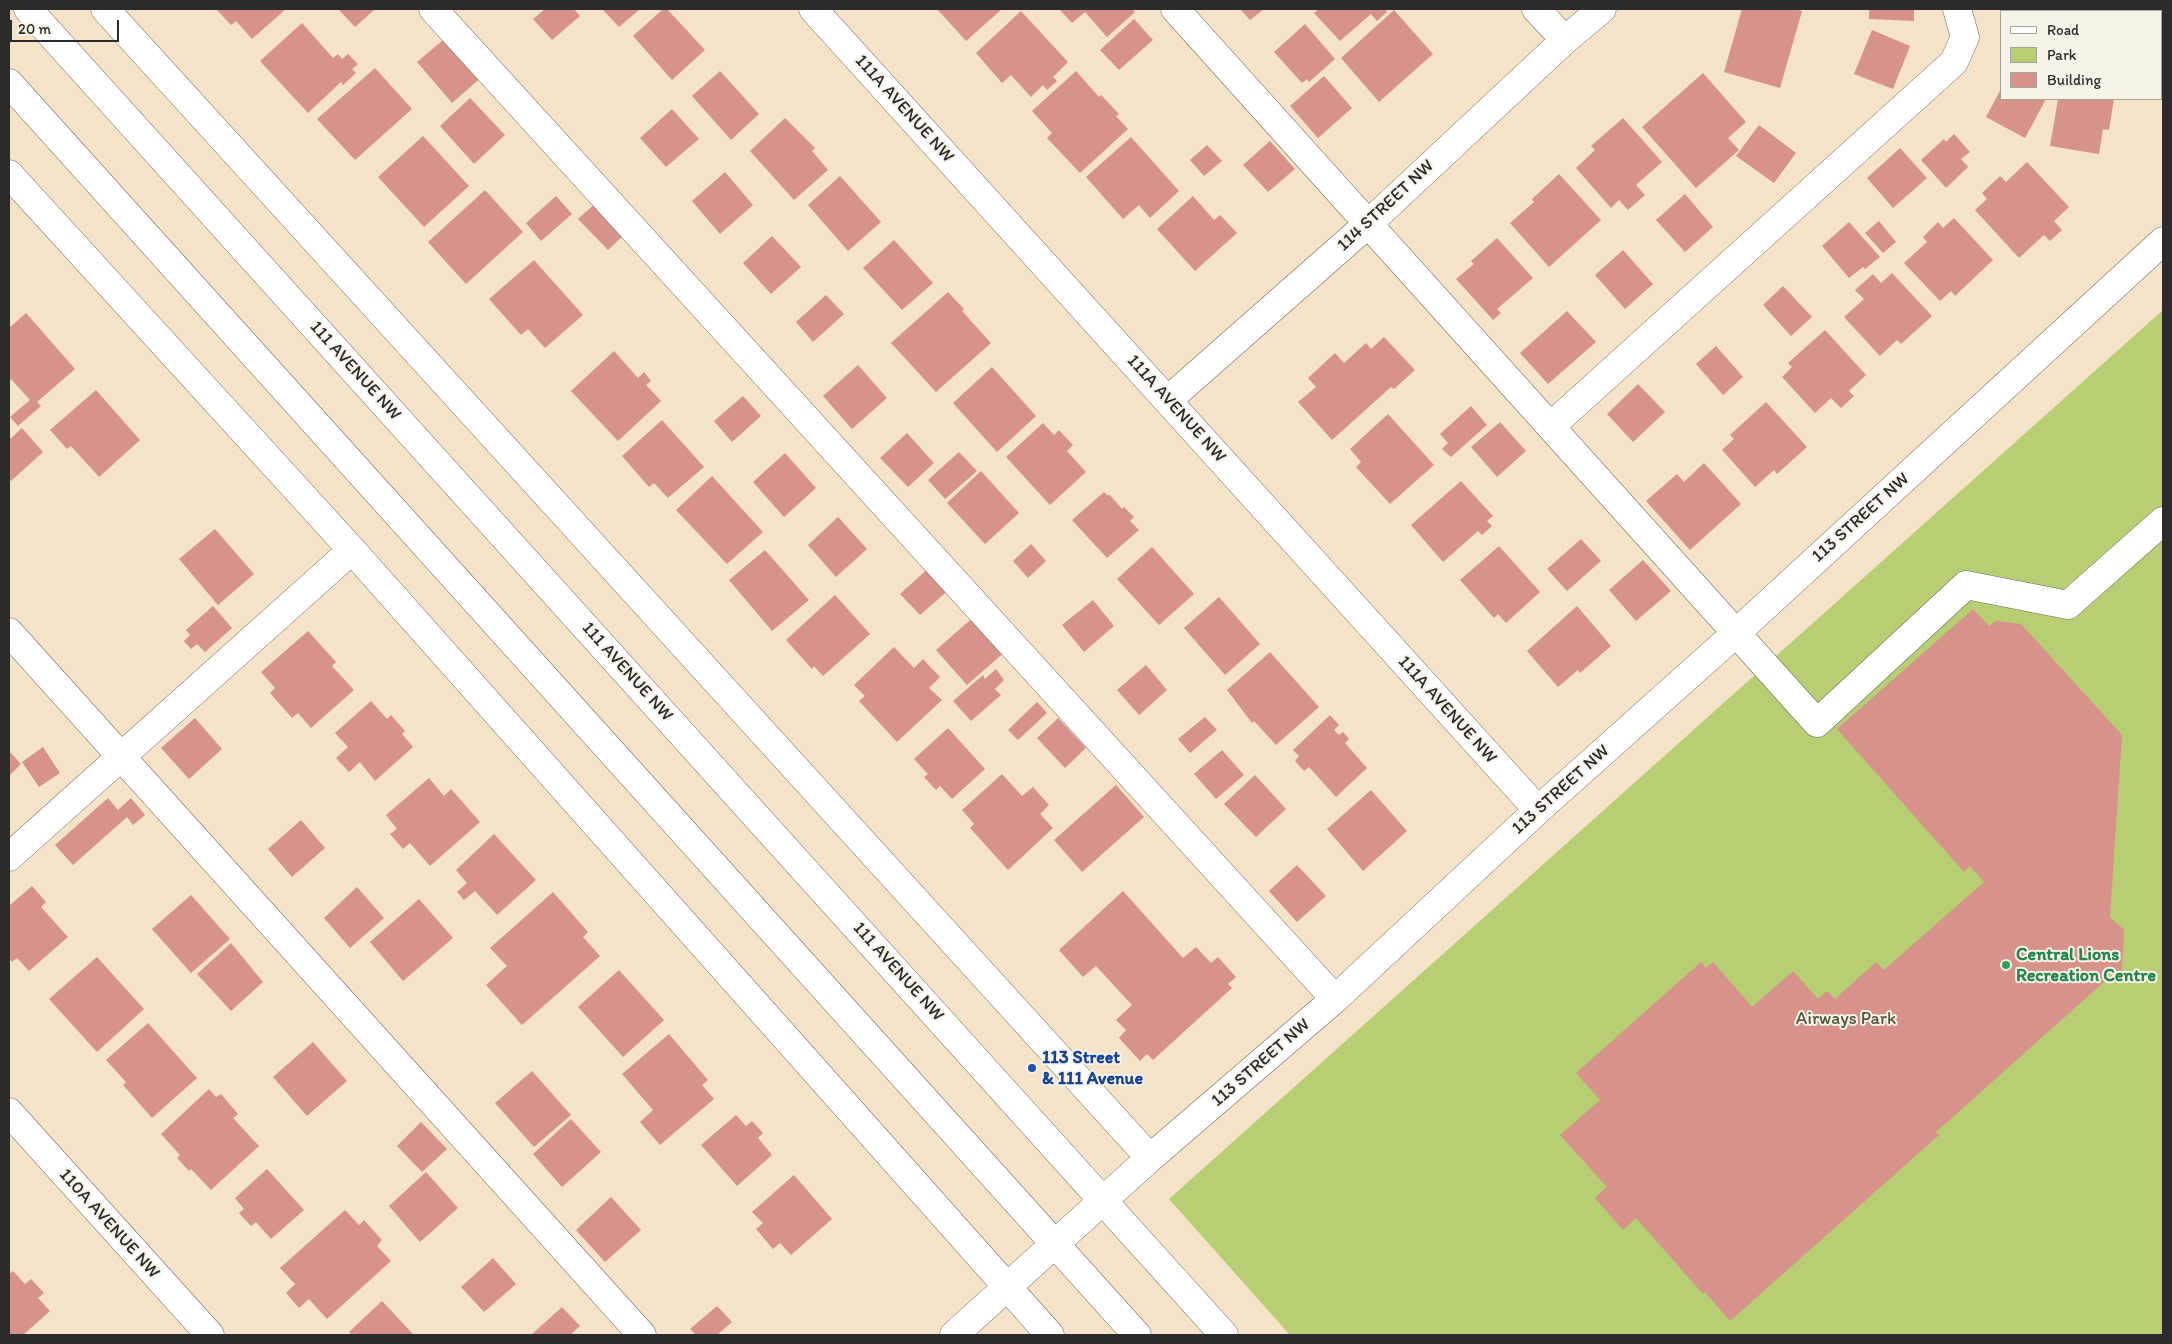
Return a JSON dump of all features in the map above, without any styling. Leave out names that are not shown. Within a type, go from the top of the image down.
[{"type":"street","name":"111 AVENUE NW","points":[[28,9],[1224,1335]]},
{"type":"street","points":[[105,9],[1150,1158]]},
{"type":"street","points":[[433,9],[1335,999]]},
{"type":"street","name":"111A AVENUE NW","points":[[813,9],[1538,810]]},
{"type":"street","points":[[1175,9],[1817,723],[1966,585],[2068,605],[2163,521]]},
{"type":"street","points":[[1536,9],[1564,40]]},
{"type":"street","name":"114 STREET NW","points":[[1168,400],[1369,223],[1564,40],[1602,9]]},
{"type":"street","points":[[1551,426],[1954,62],[1966,37],[1957,9]]},
{"type":"street","points":[[9,83],[1137,1335]]},
{"type":"street","points":[[9,174],[352,550],[1050,1335]]},
{"type":"street","name":"113 STREET NW","points":[[954,1335],[1150,1158],[1335,999],[1538,810],[1735,634],[2163,241]]},
{"type":"street","points":[[9,857],[122,758],[352,550]]},
{"type":"street","points":[[9,632],[642,1335]]},
{"type":"street","name":"110A AVENUE NW","points":[[9,1112],[210,1335]]},
{"type":"green space","name":"Airways Park","points":[[2163,310],[2163,1335],[1290,1335],[1169,1199]]},
{"type":"building","points":[[216,9],[286,9],[252,39],[236,21],[231,25]]},
{"type":"building","points":[[338,9],[375,9],[355,27]]},
{"type":"building","points":[[545,9],[574,9],[580,16],[552,40],[533,19]]},
{"type":"building","points":[[602,9],[640,9],[619,27]]},
{"type":"building","points":[[663,9],[667,9],[705,50],[672,80],[633,36]]},
{"type":"building","points":[[937,9],[1002,9],[966,41]]},
{"type":"building","points":[[1059,9],[1132,9],[1135,12],[1107,37],[1085,12],[1072,23]]},
{"type":"building","points":[[1240,9],[1264,9],[1250,20]]},
{"type":"building","points":[[1319,9],[1385,9],[1387,12],[1377,21],[1371,14],[1340,41],[1314,13]]},
{"type":"building","points":[[1742,9],[1794,9],[1802,11],[1780,88],[1724,72]]},
{"type":"building","points":[[1869,9],[1914,9],[1914,21],[1869,19]]},
{"type":"building","points":[[2071,9],[2125,9],[2124,10]]},
{"type":"building","points":[[1394,10],[1433,54],[1379,102],[1341,58]]},
{"type":"building","points":[[1021,11],[1068,62],[1053,77],[1057,81],[1047,90],[1043,85],[1031,97],[1011,75],[1002,83],[976,53]]},
{"type":"building","points":[[1134,19],[1153,40],[1119,70],[1100,50]]},
{"type":"building","points":[[302,23],[333,58],[338,54],[342,59],[348,54],[358,64],[352,69],[356,73],[343,85],[341,82],[308,113],[260,61]]},
{"type":"building","points":[[1305,24],[1335,59],[1309,82],[1307,79],[1302,83],[1274,52]]},
{"type":"building","points":[[1872,30],[1910,46],[1893,89],[1854,74]]},
{"type":"building","points":[[449,35],[484,75],[452,103],[417,62]]},
{"type":"building","points":[[375,68],[412,109],[355,160],[317,119]]},
{"type":"building","points":[[720,71],[759,114],[731,140],[692,96]]},
{"type":"building","points":[[1076,71],[1099,97],[1101,95],[1119,114],[1116,116],[1128,129],[1080,173],[1047,138],[1052,133],[1032,111]]},
{"type":"building","points":[[1703,73],[1746,122],[1728,138],[1739,150],[1696,188],[1642,127]]},
{"type":"building","points":[[1324,76],[1352,108],[1318,138],[1290,106]]},
{"type":"building","points":[[2000,91],[2000,100],[2045,100],[2025,138],[1986,117]]},
{"type":"building","points":[[470,98],[505,135],[474,164],[440,126]]},
{"type":"building","points":[[2058,100],[2114,100],[2109,130],[2103,129],[2099,154],[2050,146]]},
{"type":"building","points":[[672,109],[699,139],[666,167],[640,138]]},
{"type":"building","points":[[785,118],[815,148],[812,151],[828,170],[794,200],[750,151]]},
{"type":"building","points":[[1623,118],[1662,162],[1636,185],[1645,195],[1628,210],[1619,200],[1611,208],[1576,168],[1595,150],[1591,146]]},
{"type":"building","points":[[1759,125],[1796,153],[1774,183],[1736,156]]},
{"type":"building","points":[[1954,134],[1970,152],[1961,159],[1968,167],[1946,188],[1921,160],[1944,139],[1946,142]]},
{"type":"building","points":[[423,136],[469,186],[424,227],[378,177]]},
{"type":"building","points":[[1131,137],[1179,191],[1150,218],[1139,205],[1123,219],[1086,177]]},
{"type":"building","points":[[1270,141],[1295,169],[1268,192],[1243,165]]},
{"type":"building","points":[[1207,145],[1222,161],[1204,176],[1190,160]]},
{"type":"building","points":[[1900,148],[1927,178],[1893,208],[1867,178]]},
{"type":"building","points":[[2027,162],[2069,207],[2054,221],[2062,230],[2050,241],[2044,235],[2019,258],[1975,210],[1987,199],[1982,193],[2000,176],[2006,182]]},
{"type":"building","points":[[725,172],[753,205],[720,234],[692,201]]},
{"type":"building","points":[[1559,174],[1601,220],[1549,267],[1510,223],[1534,202],[1532,199]]},
{"type":"building","points":[[840,176],[881,222],[848,251],[808,205]]},
{"type":"building","points":[[485,190],[523,232],[466,284],[428,242]]},
{"type":"building","points":[[1685,194],[1713,227],[1685,252],[1656,220]]},
{"type":"building","points":[[556,196],[572,214],[541,241],[526,223]]},
{"type":"building","points":[[1193,196],[1214,220],[1220,215],[1237,233],[1195,271],[1157,229]]},
{"type":"building","points":[[598,201],[627,232],[608,250],[578,219]]},
{"type":"building","points":[[1954,218],[1993,260],[1955,296],[1951,291],[1940,301],[1904,263],[1927,242],[1923,237],[1938,222],[1943,228]]},
{"type":"building","points":[[1879,221],[1896,242],[1883,253],[1865,233]]},
{"type":"building","points":[[1849,222],[1880,257],[1865,269],[1863,267],[1849,278],[1822,246]]},
{"type":"building","points":[[772,236],[801,267],[771,294],[743,263]]},
{"type":"building","points":[[1497,238],[1533,278],[1497,309],[1501,313],[1493,320],[1456,279],[1474,264],[1471,261]]},
{"type":"building","points":[[894,240],[933,283],[902,310],[863,268]]},
{"type":"building","points":[[1623,250],[1653,284],[1625,309],[1595,275]]},
{"type":"building","points":[[534,260],[583,315],[545,348],[528,329],[521,335],[489,299]]},
{"type":"building","points":[[1892,273],[1932,316],[1901,344],[1897,340],[1880,356],[1844,317],[1864,299],[1855,290],[1873,274],[1881,283]]},
{"type":"building","points":[[1783,286],[1812,317],[1791,336],[1763,305]]},
{"type":"building","points":[[948,292],[964,309],[962,311],[991,343],[936,392],[891,343]]},
{"type":"building","points":[[826,295],[844,314],[813,342],[796,322]]},
{"type":"building","points":[[1567,311],[1596,342],[1548,384],[1520,353]]},
{"type":"building","points":[[26,313],[75,369],[37,402],[41,406],[18,426],[10,417],[30,400],[11,379],[9,382],[9,328]]},
{"type":"building","points":[[1825,330],[1866,375],[1849,391],[1854,396],[1841,408],[1831,398],[1815,413],[1782,377],[1792,367],[1788,363]]},
{"type":"building","points":[[1384,337],[1415,370],[1394,389],[1391,387],[1332,440],[1298,402],[1316,387],[1308,378],[1335,353],[1344,363],[1366,343],[1371,349]]},
{"type":"building","points":[[1716,346],[1743,377],[1723,395],[1696,364]]},
{"type":"building","points":[[614,351],[638,378],[644,372],[651,381],[646,385],[661,401],[618,441],[571,391]]},
{"type":"building","points":[[858,365],[887,398],[852,429],[823,396]]},
{"type":"building","points":[[992,367],[1036,416],[997,452],[953,403]]},
{"type":"building","points":[[1638,384],[1665,412],[1633,442],[1607,414]]},
{"type":"building","points":[[96,390],[140,440],[99,477],[71,446],[67,449],[50,430]]},
{"type":"building","points":[[743,396],[761,416],[732,442],[714,421]]},
{"type":"building","points":[[1766,402],[1807,447],[1777,474],[1774,470],[1755,487],[1722,450],[1734,439],[1730,435]]},
{"type":"building","points":[[1471,406],[1487,425],[1451,457],[1442,449],[1448,443],[1440,434]]},
{"type":"building","points":[[1388,414],[1434,465],[1390,504],[1356,467],[1361,462],[1350,449]]},
{"type":"building","points":[[662,420],[704,467],[668,498],[654,483],[649,487],[622,456]]},
{"type":"building","points":[[1500,422],[1526,451],[1497,477],[1471,447]]},
{"type":"building","points":[[1043,423],[1054,435],[1059,430],[1073,445],[1067,451],[1086,472],[1050,505],[1006,457]]},
{"type":"building","points":[[22,428],[43,452],[11,481],[9,479],[9,440]]},
{"type":"building","points":[[907,433],[934,463],[908,487],[880,458]]},
{"type":"building","points":[[959,452],[977,471],[945,499],[928,480]]},
{"type":"building","points":[[785,453],[816,488],[784,517],[753,482]]},
{"type":"building","points":[[1704,463],[1741,504],[1690,550],[1646,501],[1677,474],[1684,482]]},
{"type":"building","points":[[981,471],[1019,513],[985,544],[947,503]]},
{"type":"building","points":[[712,476],[763,532],[727,564],[676,510]]},
{"type":"building","points":[[1461,481],[1493,516],[1487,521],[1492,526],[1482,535],[1478,531],[1443,562],[1411,525]]},
{"type":"building","points":[[1104,492],[1108,496],[1109,494],[1122,509],[1124,507],[1134,517],[1130,521],[1139,530],[1107,558],[1072,520]]},
{"type":"building","points":[[838,517],[867,549],[836,577],[808,545]]},
{"type":"building","points":[[215,529],[254,574],[218,605],[179,559]]},
{"type":"building","points":[[1581,539],[1601,561],[1567,591],[1547,569]]},
{"type":"building","points":[[1031,544],[1046,561],[1028,578],[1013,561]]},
{"type":"building","points":[[1499,546],[1540,592],[1506,623],[1498,614],[1494,618],[1460,580]]},
{"type":"building","points":[[1152,547],[1194,594],[1159,625],[1117,579]]},
{"type":"building","points":[[765,550],[809,600],[772,631],[729,580]]},
{"type":"building","points":[[1643,560],[1671,591],[1636,621],[1609,590]]},
{"type":"building","points":[[931,566],[951,588],[920,615],[900,594]]},
{"type":"building","points":[[835,595],[870,634],[823,676],[814,666],[812,669],[786,640]]},
{"type":"building","points":[[1219,597],[1260,644],[1225,675],[1184,628]]},
{"type":"building","points":[[1093,600],[1114,626],[1084,652],[1062,625]]},
{"type":"building","points":[[213,606],[232,628],[205,652],[197,644],[191,649],[184,641],[190,635],[186,630]]},
{"type":"building","points":[[1577,606],[1611,646],[1580,673],[1578,670],[1558,687],[1527,651]]},
{"type":"building","name":"Central Lions Recreation Centre","points":[[1973,609],[1989,626],[1996,621],[2021,624],[2122,735],[2110,917],[2124,930],[2122,971],[2112,971],[2104,979],[2105,981],[1936,1132],[1939,1135],[1730,1321],[1705,1292],[1703,1294],[1636,1218],[1623,1230],[1595,1198],[1607,1187],[1560,1135],[1600,1100],[1576,1073],[1701,962],[1706,968],[1713,962],[1752,1007],[1793,971],[1818,999],[1827,991],[1835,999],[1876,962],[1884,970],[1984,882],[1970,866],[1964,872],[1837,729]]},
{"type":"building","points":[[977,614],[1008,649],[967,685],[936,650]]},
{"type":"building","points":[[308,631],[336,662],[332,666],[354,690],[311,728],[298,713],[292,718],[270,693],[275,688],[261,672]]},
{"type":"building","points":[[894,647],[914,668],[923,659],[940,677],[929,688],[942,700],[897,742],[859,701],[865,696],[854,685]]},
{"type":"building","points":[[1270,652],[1319,707],[1276,745],[1254,721],[1252,723],[1227,690]]},
{"type":"building","points":[[1146,665],[1167,690],[1139,715],[1117,690]]},
{"type":"building","points":[[996,669],[1004,680],[995,689],[1001,695],[971,721],[953,701],[983,675],[985,679]]},
{"type":"building","points":[[371,701],[387,719],[391,715],[405,731],[402,734],[413,747],[375,781],[360,762],[349,772],[336,758],[348,747],[335,733]]},
{"type":"building","points":[[1037,702],[1047,713],[1018,740],[1008,730]]},
{"type":"building","points":[[1330,715],[1339,725],[1334,730],[1339,735],[1343,732],[1349,739],[1345,743],[1367,768],[1336,797],[1309,767],[1304,771],[1295,761],[1299,756],[1293,750]]},
{"type":"building","points":[[1205,717],[1217,730],[1190,753],[1178,739]]},
{"type":"building","points":[[195,718],[222,749],[189,779],[161,748]]},
{"type":"building","points":[[1058,718],[1086,748],[1065,768],[1037,738]]},
{"type":"building","points":[[948,728],[985,769],[952,799],[940,786],[936,790],[924,777],[928,774],[914,759]]},
{"type":"building","points":[[43,747],[60,773],[39,787],[22,762]]},
{"type":"building","points":[[1222,750],[1244,775],[1216,799],[1194,774]]},
{"type":"building","points":[[9,751],[21,764],[9,776]]},
{"type":"building","points":[[1002,774],[1022,796],[1033,787],[1049,805],[1040,814],[1053,828],[1008,870],[970,828],[974,824],[962,810]]},
{"type":"building","points":[[1255,775],[1286,809],[1256,837],[1224,804]]},
{"type":"building","points":[[429,778],[444,796],[451,789],[480,822],[430,866],[410,843],[403,849],[390,834],[397,829],[386,815]]},
{"type":"building","points":[[1116,785],[1144,817],[1082,872],[1054,840]]},
{"type":"building","points":[[1371,790],[1407,831],[1363,871],[1327,829]]},
{"type":"building","points":[[108,798],[118,810],[131,798],[145,815],[133,825],[127,817],[73,865],[55,845]]},
{"type":"building","points":[[301,820],[325,848],[292,877],[268,849]]},
{"type":"building","points":[[494,834],[536,880],[497,915],[475,891],[464,900],[457,892],[467,883],[456,870]]},
{"type":"building","points":[[1297,865],[1326,896],[1297,922],[1269,891]]},
{"type":"building","points":[[32,886],[46,902],[41,907],[68,937],[29,971],[17,958],[12,962],[9,958],[9,906]]},
{"type":"building","points":[[357,887],[384,918],[350,948],[324,918]]},
{"type":"building","points":[[1123,891],[1183,958],[1196,947],[1211,963],[1218,957],[1236,977],[1228,984],[1232,988],[1153,1060],[1147,1054],[1140,1061],[1119,1038],[1126,1030],[1116,1020],[1132,1005],[1096,966],[1083,977],[1059,950]]},
{"type":"building","points":[[553,892],[588,932],[583,937],[600,956],[522,1025],[486,985],[507,966],[490,948]]},
{"type":"building","points":[[191,895],[230,939],[191,973],[152,929]]},
{"type":"building","points":[[419,899],[453,938],[403,981],[370,942]]},
{"type":"building","points":[[231,943],[263,982],[231,1011],[197,974]]},
{"type":"building","points":[[97,957],[144,1009],[97,1052],[49,999]]},
{"type":"building","points":[[619,970],[664,1020],[623,1057],[578,1007]]},
{"type":"building","points":[[148,1023],[197,1078],[152,1118],[123,1085],[126,1082],[106,1060]]},
{"type":"building","points":[[669,1034],[708,1080],[702,1085],[714,1099],[660,1145],[640,1122],[653,1110],[622,1074]]},
{"type":"building","points":[[313,1042],[347,1081],[307,1116],[273,1077]]},
{"type":"building","points":[[532,1071],[571,1115],[534,1147],[495,1103]]},
{"type":"building","points":[[209,1089],[216,1097],[221,1094],[238,1114],[233,1118],[259,1146],[211,1190],[191,1169],[189,1171],[177,1158],[180,1155],[161,1134]]},
{"type":"building","points":[[736,1115],[746,1126],[752,1121],[763,1133],[758,1138],[772,1155],[737,1186],[701,1145]]},
{"type":"building","points":[[571,1119],[601,1152],[562,1187],[533,1154]]},
{"type":"building","points":[[421,1122],[447,1149],[422,1172],[397,1146]]},
{"type":"building","points":[[267,1169],[304,1210],[271,1239],[256,1222],[251,1226],[239,1213],[244,1209],[235,1198]]},
{"type":"building","points":[[426,1172],[458,1208],[420,1242],[389,1206]]},
{"type":"building","points":[[794,1175],[832,1219],[791,1255],[780,1243],[773,1249],[756,1229],[763,1223],[752,1212]]},
{"type":"building","points":[[611,1197],[641,1230],[605,1262],[576,1230]]},
{"type":"building","points":[[345,1210],[359,1225],[364,1220],[382,1240],[377,1246],[391,1261],[327,1319],[309,1299],[299,1308],[286,1293],[295,1284],[280,1268]]},
{"type":"building","points":[[493,1258],[516,1284],[484,1312],[461,1287]]},
{"type":"building","points":[[13,1271],[25,1284],[31,1279],[44,1293],[38,1298],[50,1311],[23,1335],[9,1335],[9,1274]]},
{"type":"building","points":[[382,1301],[414,1335],[352,1335],[349,1332]]},
{"type":"building","points":[[717,1306],[732,1322],[717,1335],[696,1335],[690,1329]]},
{"type":"building","points":[[562,1307],[580,1326],[570,1335],[531,1335]]},
{"type":"place","name":"Central Lions Recreation Centre","points":[[2006,965]]},
{"type":"place","name":"113 Street & 111 Avenue","points":[[1032,1068]]}]
